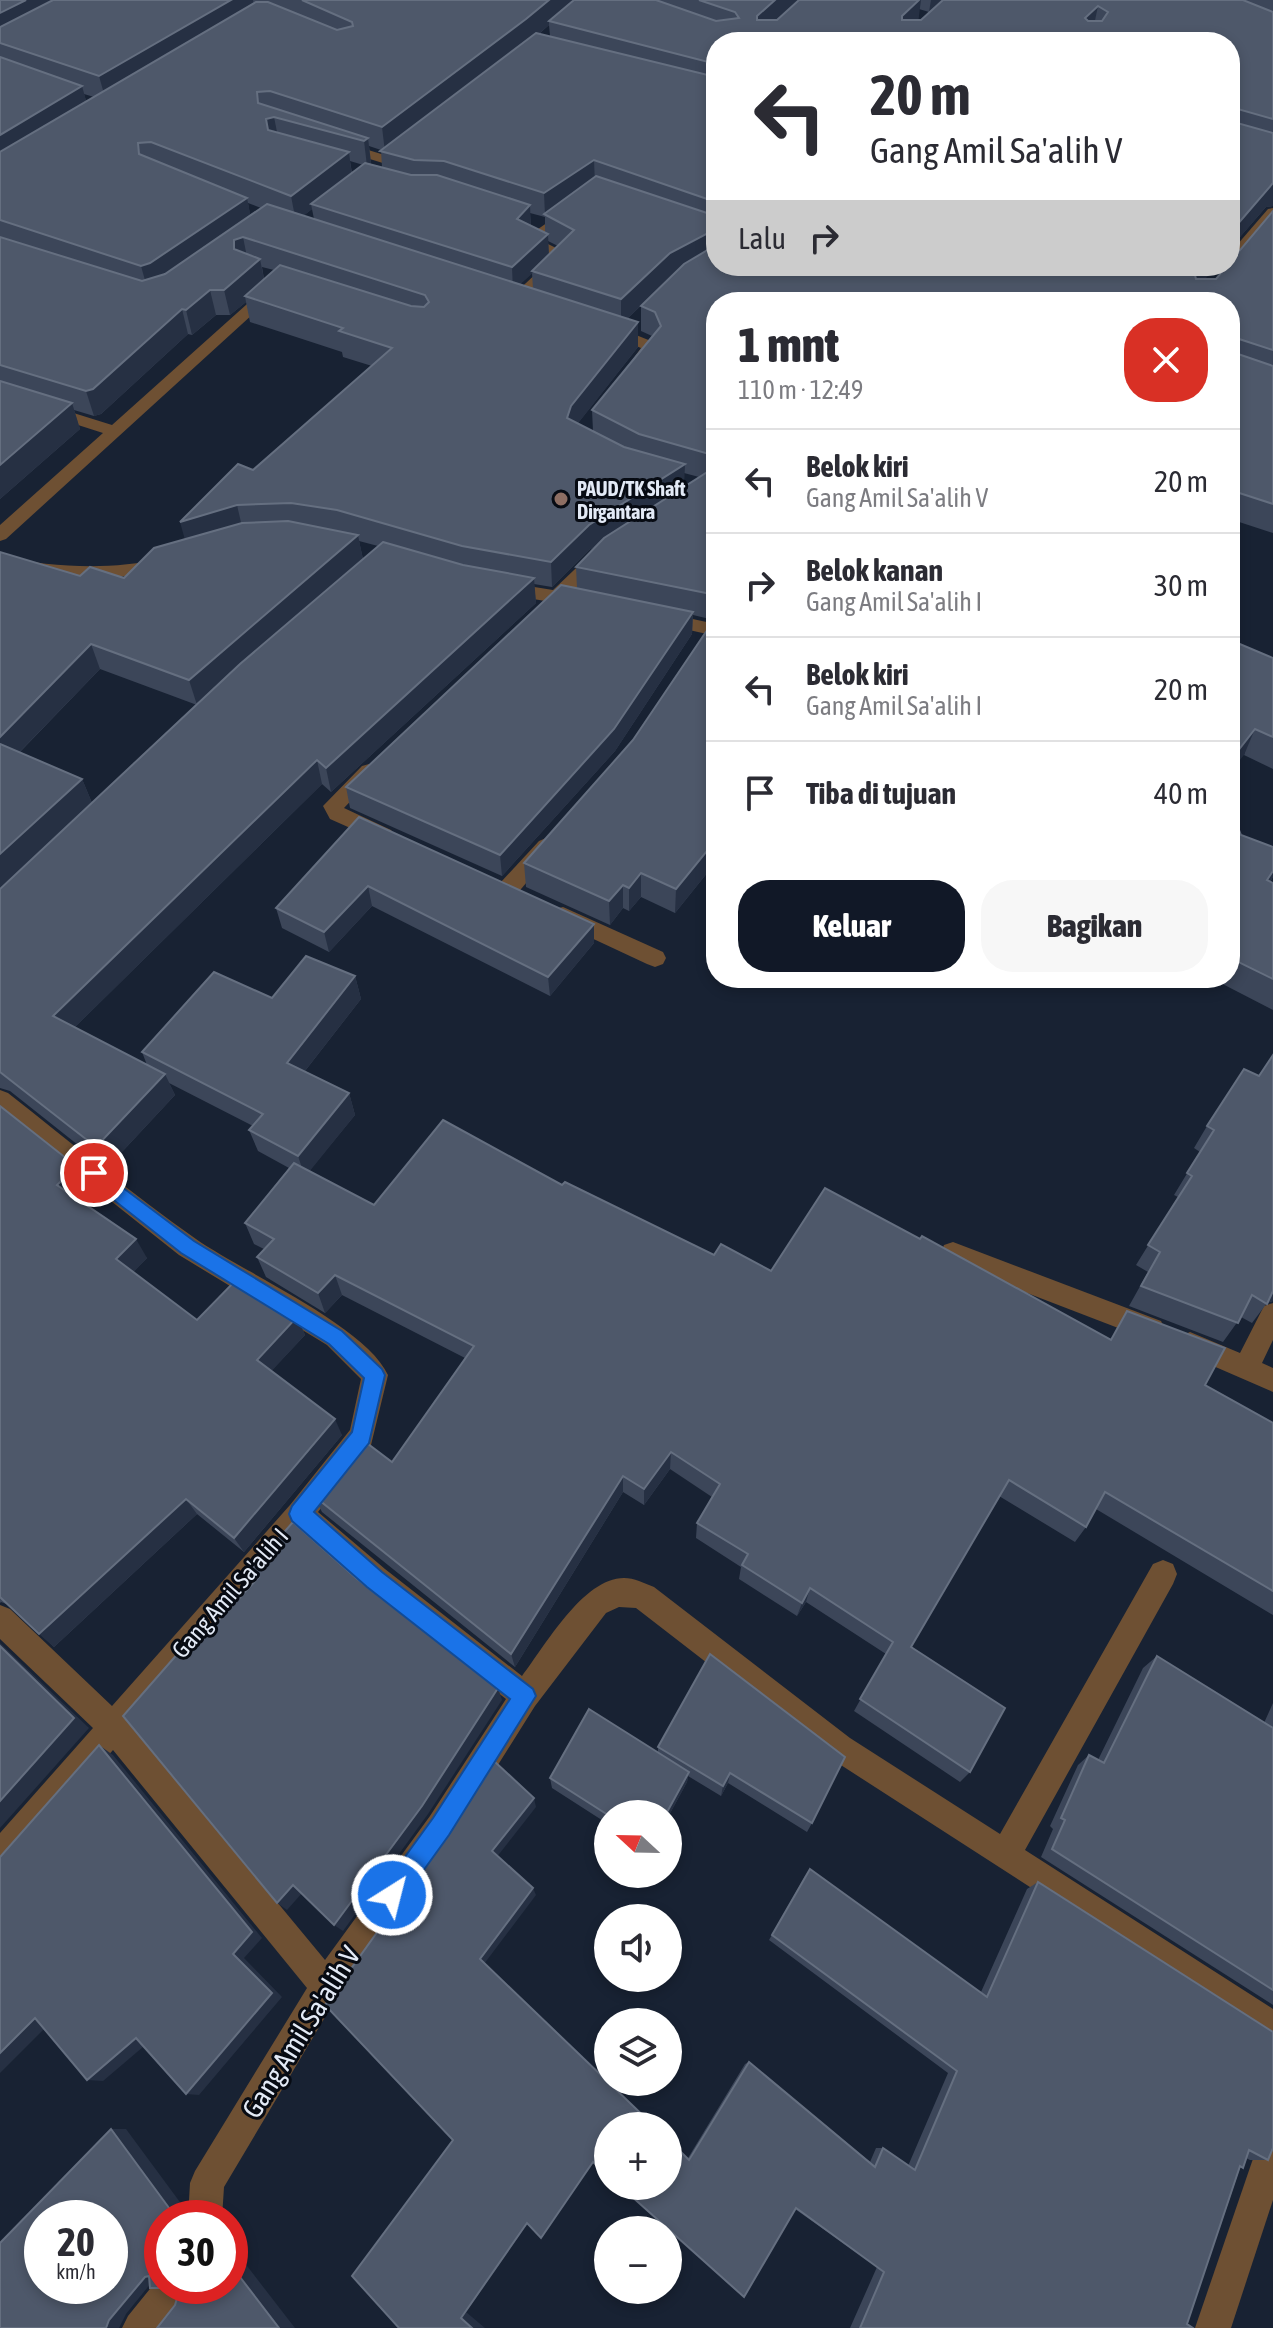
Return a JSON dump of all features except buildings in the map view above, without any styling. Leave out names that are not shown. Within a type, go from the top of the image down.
[{"type":"street","points":[[319,139],[392,155],[369,174]]},
{"type":"street","points":[[517,299],[564,256],[529,241],[541,225],[583,201]]},
{"type":"street","points":[[1240,252],[1273,213]]},
{"type":"street","points":[[0,535],[282,281],[259,274]]},
{"type":"street","points":[[625,334],[641,319]]},
{"type":"street","points":[[585,321],[646,342],[650,348],[620,387]]},
{"type":"street","points":[[0,395],[113,431]]},
{"type":"street","points":[[534,619],[565,599],[597,557],[619,542]]},
{"type":"street","points":[[0,563],[68,574],[109,574],[182,558]]},
{"type":"street","points":[[484,584],[565,599]]},
{"type":"street","points":[[633,613],[706,632]]},
{"type":"street","points":[[385,756],[333,806],[337,814],[408,845]]},
{"type":"street","points":[[507,889],[560,829]]},
{"type":"street","points":[[548,908],[655,958]]},
{"type":"street","name":"Gang Amil Sa'alih I","points":[[0,1100],[188,1247],[336,1337],[375,1375],[362,1436],[300,1514],[0,1856]]},
{"type":"street","points":[[953,1253],[1247,1366],[1273,1380]]},
{"type":"street","points":[[1247,1366],[1273,1314]]},
{"type":"street","points":[[300,1514],[375,1579],[525,1696]]},
{"type":"street","points":[[1006,1853],[1163,1574]]},
{"type":"street","name":"Gang Amil Sa'alih V","points":[[206,2200],[207,2183],[326,1986],[441,1827],[525,1696],[596,1603],[611,1593],[627,1590],[659,1606],[840,1748],[1273,2028]]},
{"type":"street","points":[[0,1619],[113,1727],[326,1986]]},
{"type":"street","points":[[1213,2328],[1273,2150]]},
{"type":"street","points":[[140,2328],[160,2304]]},
{"type":"place","name":"PAUD/TK Shaft Dirgantara","points":[[561,499]]},
{"type":"route","points":[[94,1173],[188,1247],[336,1337],[375,1375],[362,1436],[300,1514],[375,1579],[525,1696],[441,1827],[392,1895]]}]
